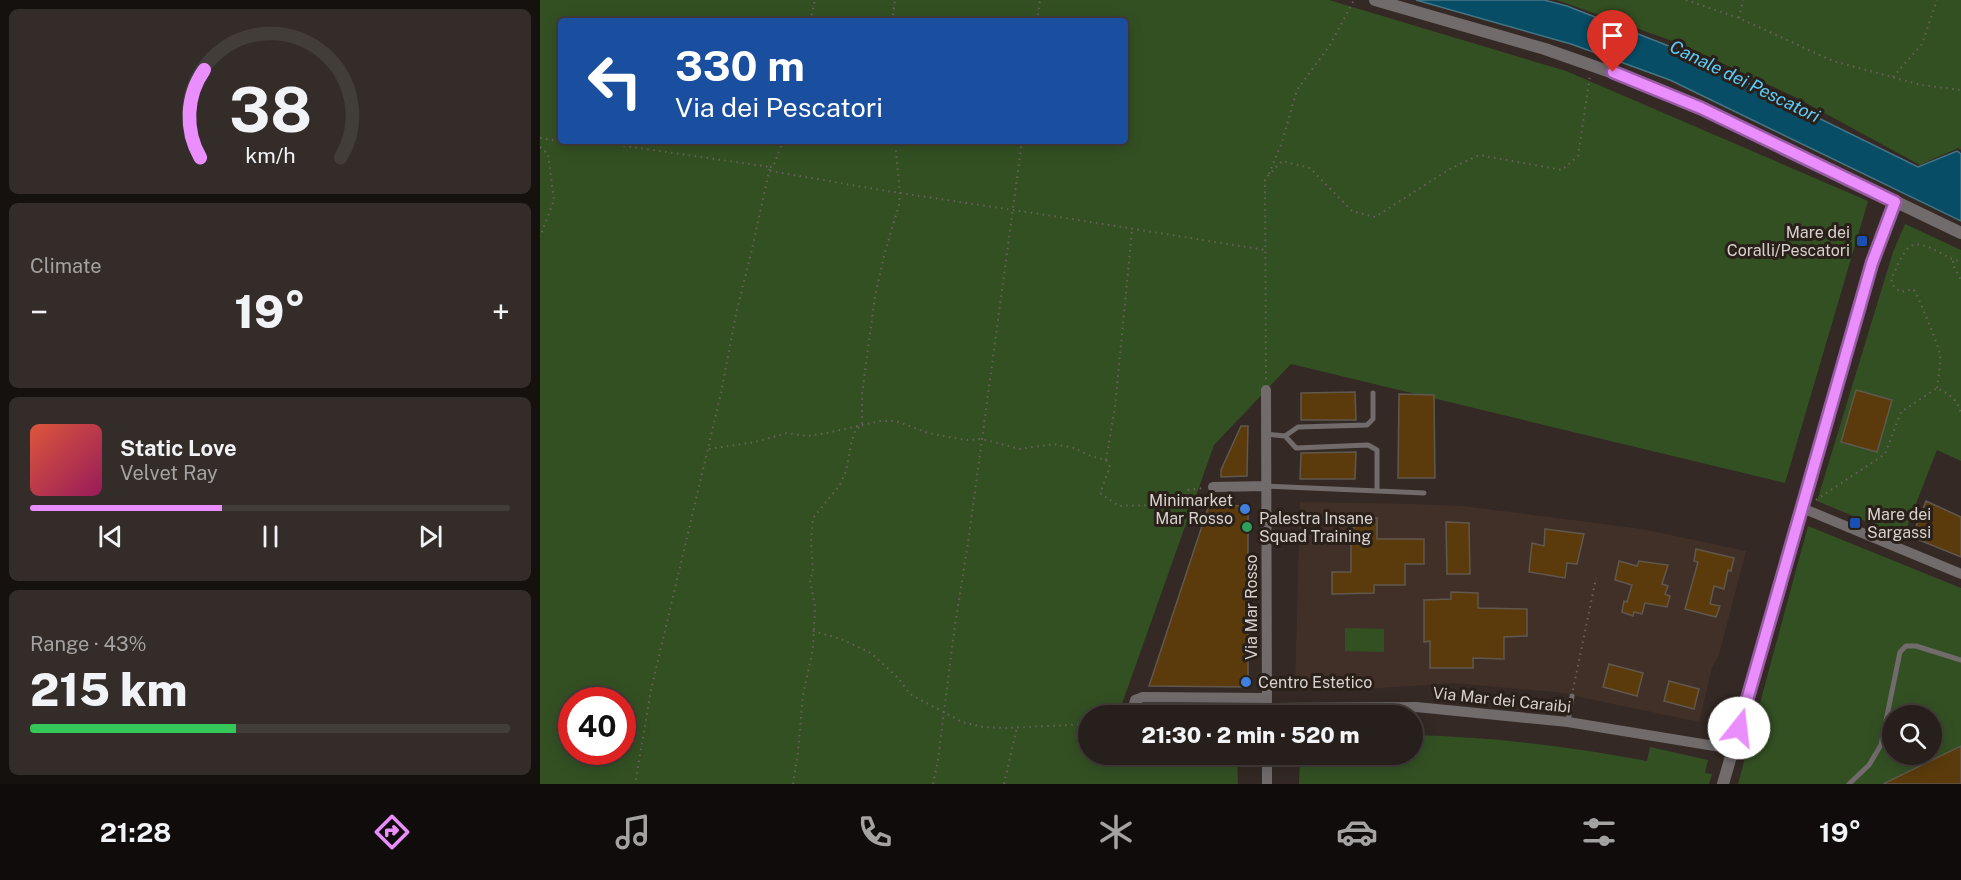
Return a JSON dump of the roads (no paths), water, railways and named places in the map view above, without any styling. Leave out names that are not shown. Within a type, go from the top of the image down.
[{"type":"street","points":[[1375,0],[1545,49],[1656,88],[1961,233]]},
{"type":"street","points":[[1723,784],[1872,263],[1895,202]]},
{"type":"street","name":"Via Mar Rosso","points":[[1266,390],[1267,705]]},
{"type":"street","points":[[1213,487],[1266,486]]},
{"type":"street","points":[[1803,508],[1961,574]]},
{"type":"street","name":"Via Mar dei Caraibi","points":[[1134,705],[1135,700],[1143,697],[1242,705]]},
{"type":"street","name":"Via Mar dei Caraibi","points":[[1423,707],[1568,722],[1733,749]]},
{"type":"street","points":[[1267,765],[1267,784]]},
{"type":"lane","points":[[1266,435],[1285,436],[1298,427],[1367,425],[1373,418],[1373,393]]},
{"type":"lane","points":[[1285,436],[1296,448],[1368,444],[1373,446],[1377,450],[1377,491]]},
{"type":"lane","points":[[1266,486],[1424,494]]},
{"type":"lane","points":[[1849,784],[1869,765],[1881,745],[1900,652],[1906,646],[1916,646],[1961,660]]},
{"type":"lane","points":[[1568,722],[1572,696]]},
{"type":"water","points":[[1416,0],[1544,0],[1567,6],[1684,52],[1918,167],[1957,151],[1961,154],[1961,221],[1670,80],[1571,44]]},
{"type":"place","name":"Mare dei Coralli/Pescatori","points":[[1862,241]]},
{"type":"place","name":"Minimarket Mar Rosso","points":[[1245,509]]},
{"type":"place","name":"Mare dei Sargassi","points":[[1855,523]]},
{"type":"place","name":"Palestra Insane Squad Training","points":[[1247,527]]},
{"type":"place","name":"Centro Estetico","points":[[1246,682]]},
{"type":"water label","name":"Canale dei Pescatori","points":[[1745,81]]}]
